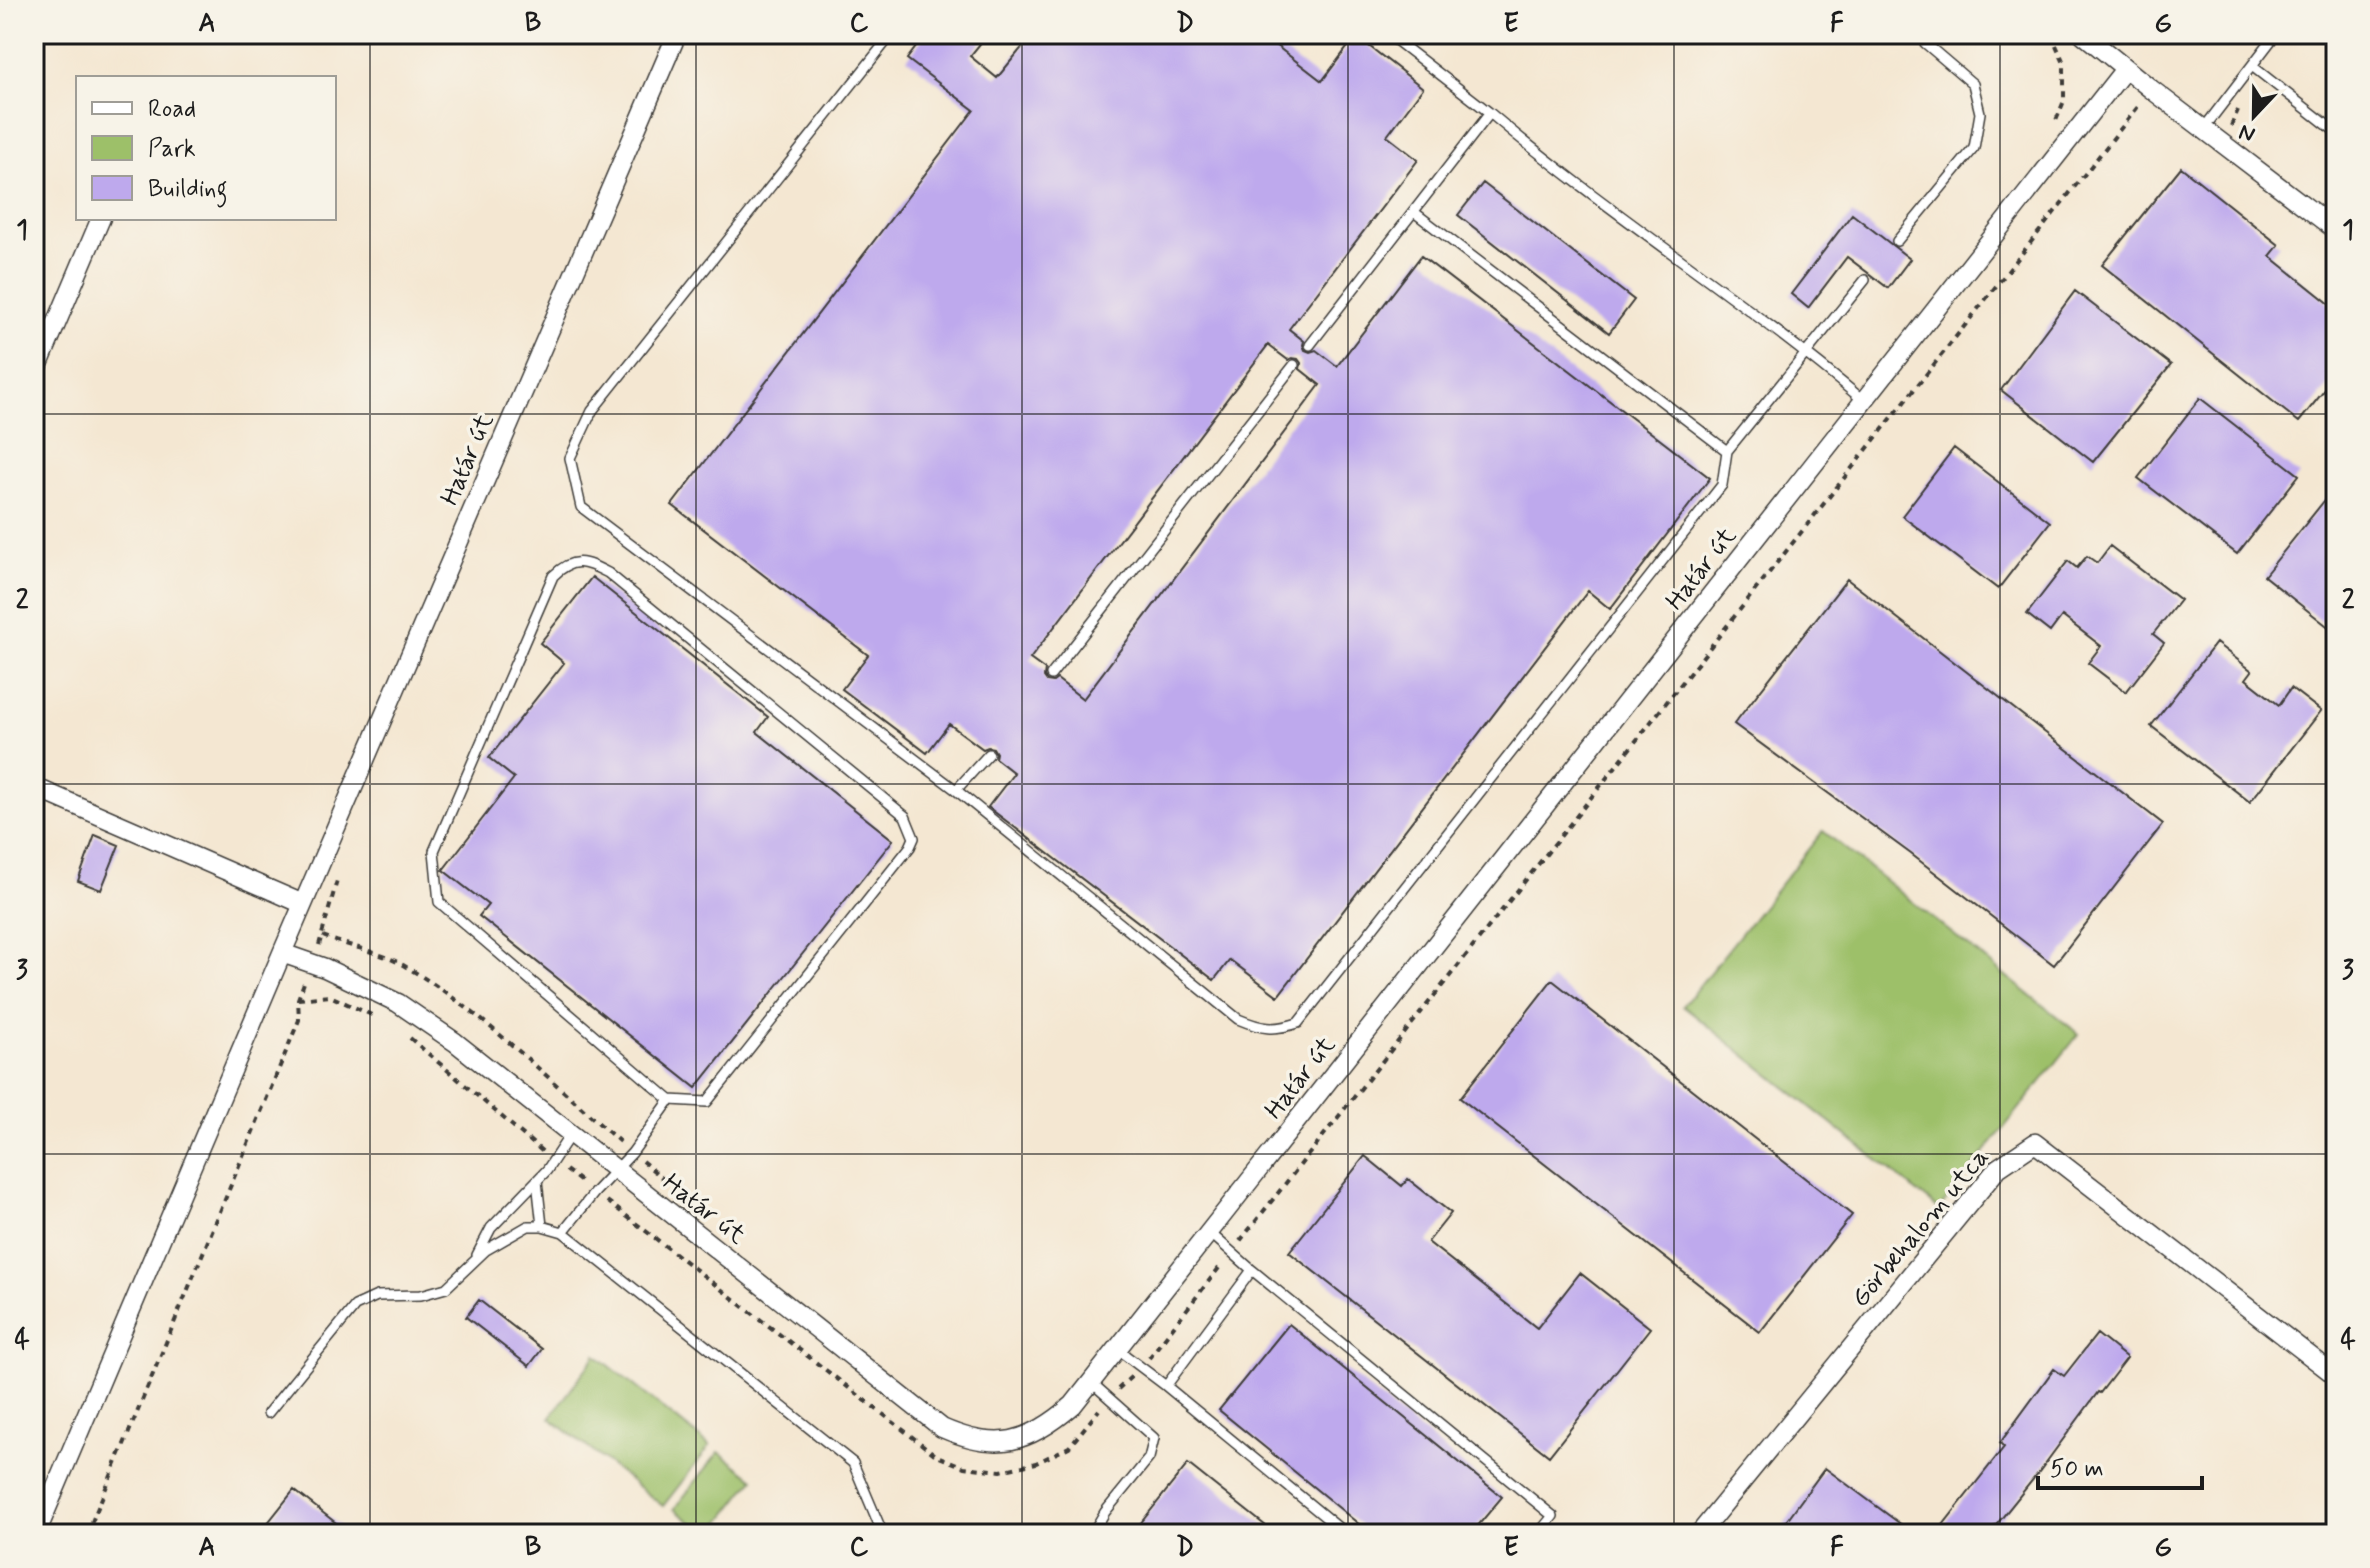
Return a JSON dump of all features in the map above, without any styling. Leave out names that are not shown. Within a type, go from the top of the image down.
[{"type":"street","name":"Határ út","points":[[36,1534],[677,34]]},
{"type":"street","points":[[2083,34],[2336,230]]},
{"type":"street","name":"Határ út","points":[[282,953],[325,968],[398,1003],[455,1042],[942,1428],[964,1438],[986,1442],[1007,1442],[1028,1436],[1052,1423],[1073,1405],[2125,69]]},
{"type":"street","points":[[34,376],[100,220]]},
{"type":"street","points":[[34,787],[303,904]]},
{"type":"street","name":"Görbehalom utca","points":[[1699,1534],[1998,1168],[2035,1143],[2336,1376]]},
{"type":"lane","points":[[892,34],[592,411],[570,458],[581,507],[956,790],[1238,1019],[1260,1028],[1279,1029],[1298,1023],[1722,485],[1727,451],[1865,280]]},
{"type":"lane","points":[[1388,34],[1534,150],[1805,353],[1864,401]]},
{"type":"lane","points":[[1897,241],[1974,148],[1980,113],[1973,84],[1925,43],[1922,34]]},
{"type":"lane","points":[[2204,128],[2276,34]]},
{"type":"lane","points":[[2252,66],[2336,132]]},
{"type":"lane","points":[[1310,345],[1490,113]]},
{"type":"lane","points":[[1414,212],[1727,451]]},
{"type":"lane","points":[[1051,675],[1294,365]]},
{"type":"lane","points":[[576,562],[589,563],[608,573],[905,816],[914,838],[910,847],[707,1102],[670,1100],[439,902],[434,851],[553,576],[563,566],[576,562]]},
{"type":"lane","points":[[956,790],[989,754]]},
{"type":"lane","points":[[563,1232],[632,1153],[670,1100]]},
{"type":"lane","points":[[475,1259],[491,1228],[537,1181],[570,1135]]},
{"type":"lane","points":[[537,1181],[542,1226]]},
{"type":"lane","points":[[268,1413],[355,1306],[377,1296],[421,1295],[446,1288],[486,1250],[528,1226],[542,1226],[563,1232],[853,1463],[883,1534]]},
{"type":"lane","points":[[1209,1232],[1553,1516],[1538,1534]]},
{"type":"lane","points":[[1166,1386],[1252,1270]]},
{"type":"lane","points":[[1117,1349],[1346,1534]]},
{"type":"lane","points":[[1091,1382],[1154,1438],[1149,1458],[1105,1512],[1092,1534]]},
{"type":"path","points":[[2049,132],[2064,101],[2064,63],[2051,34]]},
{"type":"path","points":[[409,1037],[553,1161],[937,1456],[964,1467],[1001,1471],[1036,1463],[1069,1447],[1110,1397],[1141,1368],[2151,89]]},
{"type":"path","points":[[323,936],[401,964],[455,1000],[526,1056],[668,1182]]},
{"type":"path","points":[[87,1534],[299,1020],[298,999],[330,996],[384,1021]]},
{"type":"green space","points":[[1823,831],[2079,1034],[1939,1209],[1683,1006]]},
{"type":"green space","points":[[596,1355],[710,1446],[663,1506],[550,1418]]},
{"type":"green space","points":[[719,1452],[754,1479],[711,1534],[707,1534],[674,1509]]},
{"type":"building","points":[[926,34],[988,34],[970,56],[997,78],[1033,34],[1261,34],[1322,81],[1356,36],[1423,88],[1387,136],[1418,160],[1289,329],[1304,341],[1305,350],[1316,350],[1337,366],[1421,256],[1710,478],[1610,609],[1588,591],[1278,996],[1230,960],[1214,980],[988,807],[1014,773],[995,758],[993,748],[983,749],[949,724],[927,753],[842,689],[868,655],[672,505],[974,110],[907,59]],"holes":[[[1268,345],[1288,360],[1298,359],[1300,369],[1320,385],[1083,699],[1057,679],[1047,681],[1045,670],[1030,659]]]},
{"type":"building","points":[[2181,167],[2279,245],[2270,256],[2336,309],[2336,376],[2299,422],[2102,265]]},
{"type":"building","points":[[1483,183],[1634,300],[1609,333],[1458,215]]},
{"type":"building","points":[[1852,214],[1910,259],[1888,288],[1847,257],[1808,308],[1791,294]]},
{"type":"building","points":[[2075,291],[2171,365],[2093,462],[2001,390]]},
{"type":"building","points":[[2200,398],[2299,475],[2237,554],[2138,478]]},
{"type":"building","points":[[1954,448],[2050,522],[1998,589],[1902,516]]},
{"type":"building","points":[[2336,486],[2336,633],[2264,576]]},
{"type":"building","points":[[2110,546],[2180,600],[2153,634],[2164,643],[2126,692],[2088,663],[2101,646],[2062,616],[2050,632],[2027,614],[2068,561],[2077,568],[2087,556],[2097,563]]},
{"type":"building","points":[[592,577],[768,717],[757,732],[893,840],[696,1088],[479,916],[488,905],[443,870],[514,778],[489,758],[564,663],[540,643]]},
{"type":"building","points":[[1847,579],[2163,824],[2054,965],[1911,854],[1734,724]]},
{"type":"building","points":[[2216,643],[2252,671],[2246,679],[2279,705],[2291,688],[2321,711],[2250,802],[2151,726]]},
{"type":"building","points":[[95,835],[119,845],[101,890],[78,881]]},
{"type":"building","points":[[1552,980],[1852,1215],[1760,1332],[1460,1098]]},
{"type":"building","points":[[1365,1156],[1402,1186],[1408,1179],[1451,1213],[1428,1242],[1537,1328],[1580,1273],[1650,1328],[1549,1456],[1289,1252]]},
{"type":"building","points":[[479,1300],[542,1349],[529,1366],[466,1317]]},
{"type":"building","points":[[1289,1324],[1502,1497],[1471,1534],[1371,1534],[1219,1410]]},
{"type":"building","points":[[2097,1334],[2127,1358],[2039,1472],[1989,1534],[1936,1534],[2004,1447],[2000,1443],[2054,1369],[2064,1376]]},
{"type":"building","points":[[1188,1464],[1276,1534],[1132,1534]]},
{"type":"building","points":[[1825,1468],[1914,1534],[1796,1534],[1784,1524]]},
{"type":"building","points":[[294,1490],[350,1534],[259,1534]]}]
